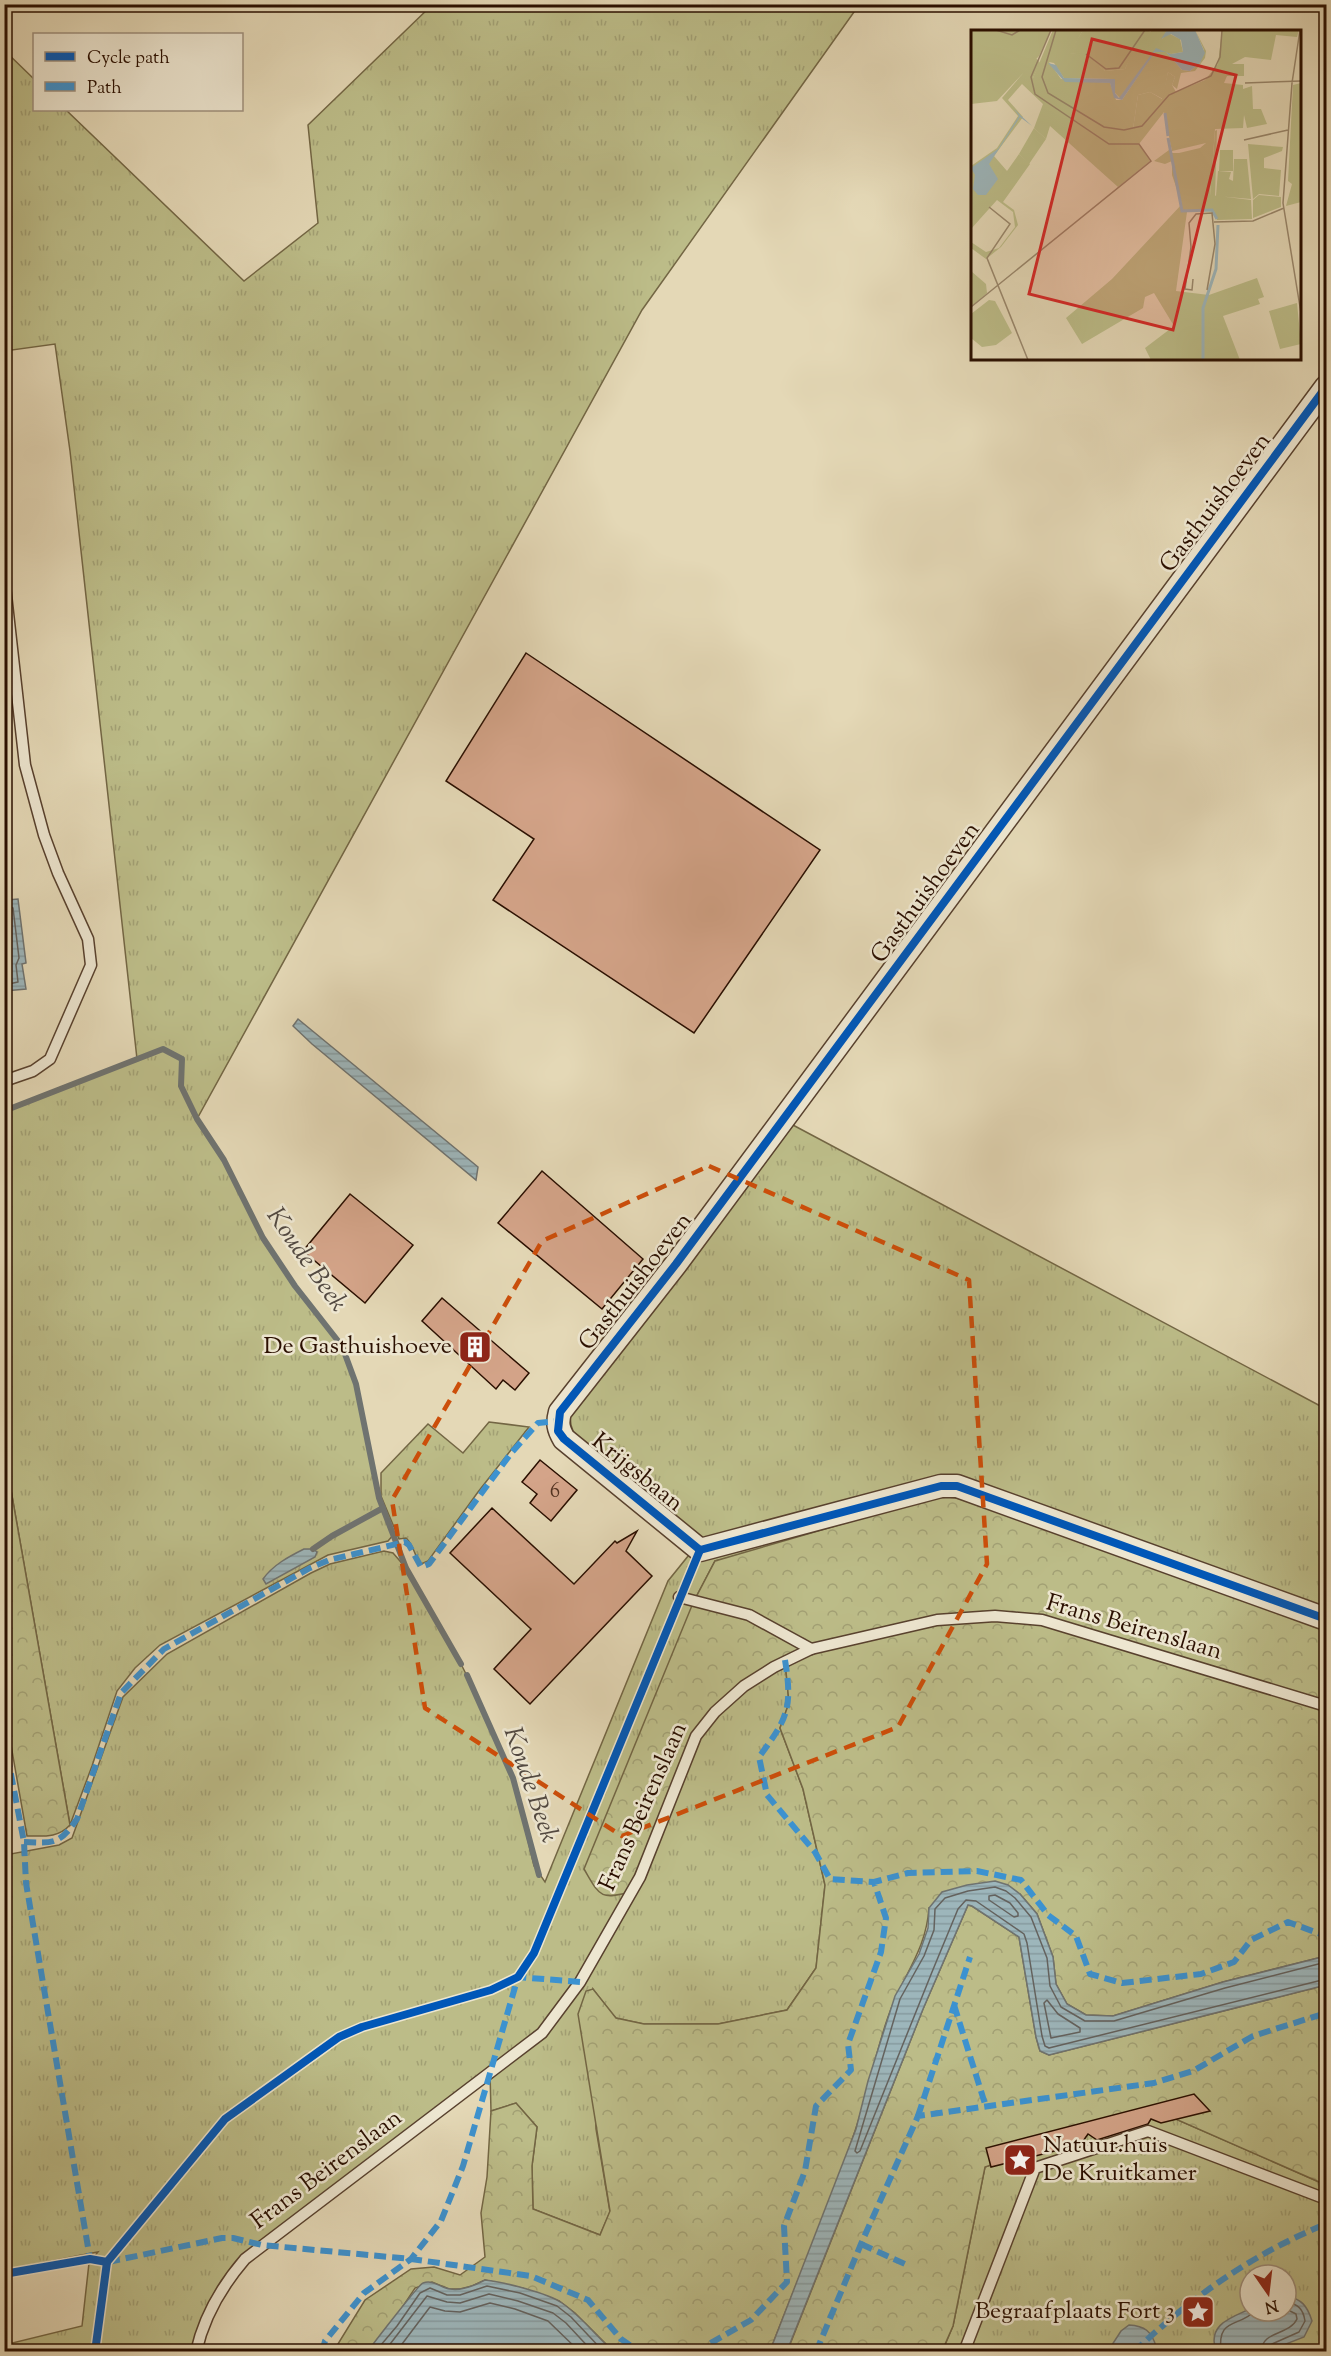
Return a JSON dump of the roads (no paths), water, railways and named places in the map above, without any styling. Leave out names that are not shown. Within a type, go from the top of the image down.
[{"type":"street","name":"Gasthuishoeven","points":[[558,1421],[560,1412],[676,1264],[1326,387]]},
{"type":"street","name":"Krijgsbaan","points":[[558,1421],[558,1431],[564,1439],[700,1550],[941,1486],[957,1485],[1326,1619]]},
{"type":"lane","points":[[4,577],[25,765],[44,835],[58,873],[88,939],[91,965],[50,1059],[33,1071],[4,1081]]},
{"type":"lane","points":[[679,1597],[749,1615],[811,1648]]},
{"type":"lane","name":"Frans Beirenslaan","points":[[196,2352],[215,2300],[245,2259],[542,2033],[580,1982],[640,1876],[696,1736],[704,1724],[744,1686],[774,1667],[811,1648],[937,1620],[995,1616],[1042,1620],[1326,1706]]},
{"type":"lane","points":[[964,2352],[1035,2168],[1148,2131],[1326,2199]]},
{"type":"water","points":[[5,897],[7,900],[18,899],[26,963],[22,964],[26,989],[5,991]]},
{"type":"water","points":[[298,1019],[478,1167],[476,1180],[312,1044],[293,1026]]},
{"type":"water","points":[[304,1549],[313,1549],[317,1552],[315,1557],[266,1584],[263,1579],[271,1570]]},
{"type":"water","points":[[995,1881],[1008,1885],[1020,1894],[1037,1914],[1053,1957],[1056,1984],[1067,2004],[1086,2015],[1113,2016],[1223,1982],[1326,1956],[1326,1985],[1049,2055],[1040,2051],[1036,2037],[1019,1937],[968,1905],[923,2009],[787,2351],[770,2351],[856,2129],[868,2081],[895,1996],[919,1954],[928,1928],[929,1908],[942,1892]]},
{"type":"water","points":[[485,2280],[525,2288],[555,2299],[576,2314],[613,2351],[368,2351],[423,2283],[430,2282],[447,2288],[459,2289]]},
{"type":"water","points":[[1298,2300],[1306,2307],[1312,2321],[1304,2337],[1268,2351],[1216,2351],[1214,2342],[1218,2329],[1228,2319],[1238,2315],[1238,2323],[1298,2323]]},
{"type":"water","points":[[1129,2325],[1143,2328],[1149,2333],[1156,2346],[1152,2351],[1108,2351],[1121,2331]]},
{"type":"waterway","name":"Koude Beek","points":[[4,1111],[163,1049],[182,1059],[181,1086],[197,1119],[224,1160],[263,1238],[295,1286],[342,1346],[356,1384],[379,1498],[406,1568],[461,1664]]},
{"type":"waterway","points":[[313,1549],[383,1508]]},
{"type":"waterway","name":"Koude Beek","points":[[467,1675],[513,1778],[539,1875]]},
{"type":"place","name":"De Gasthuishoeve","points":[[475,1347]]},
{"type":"place","name":"Natuur.huis De Kruitkamer","points":[[1020,2160]]},
{"type":"place","name":"Begraafplaats Fort 3","points":[[1198,2312]]}]
